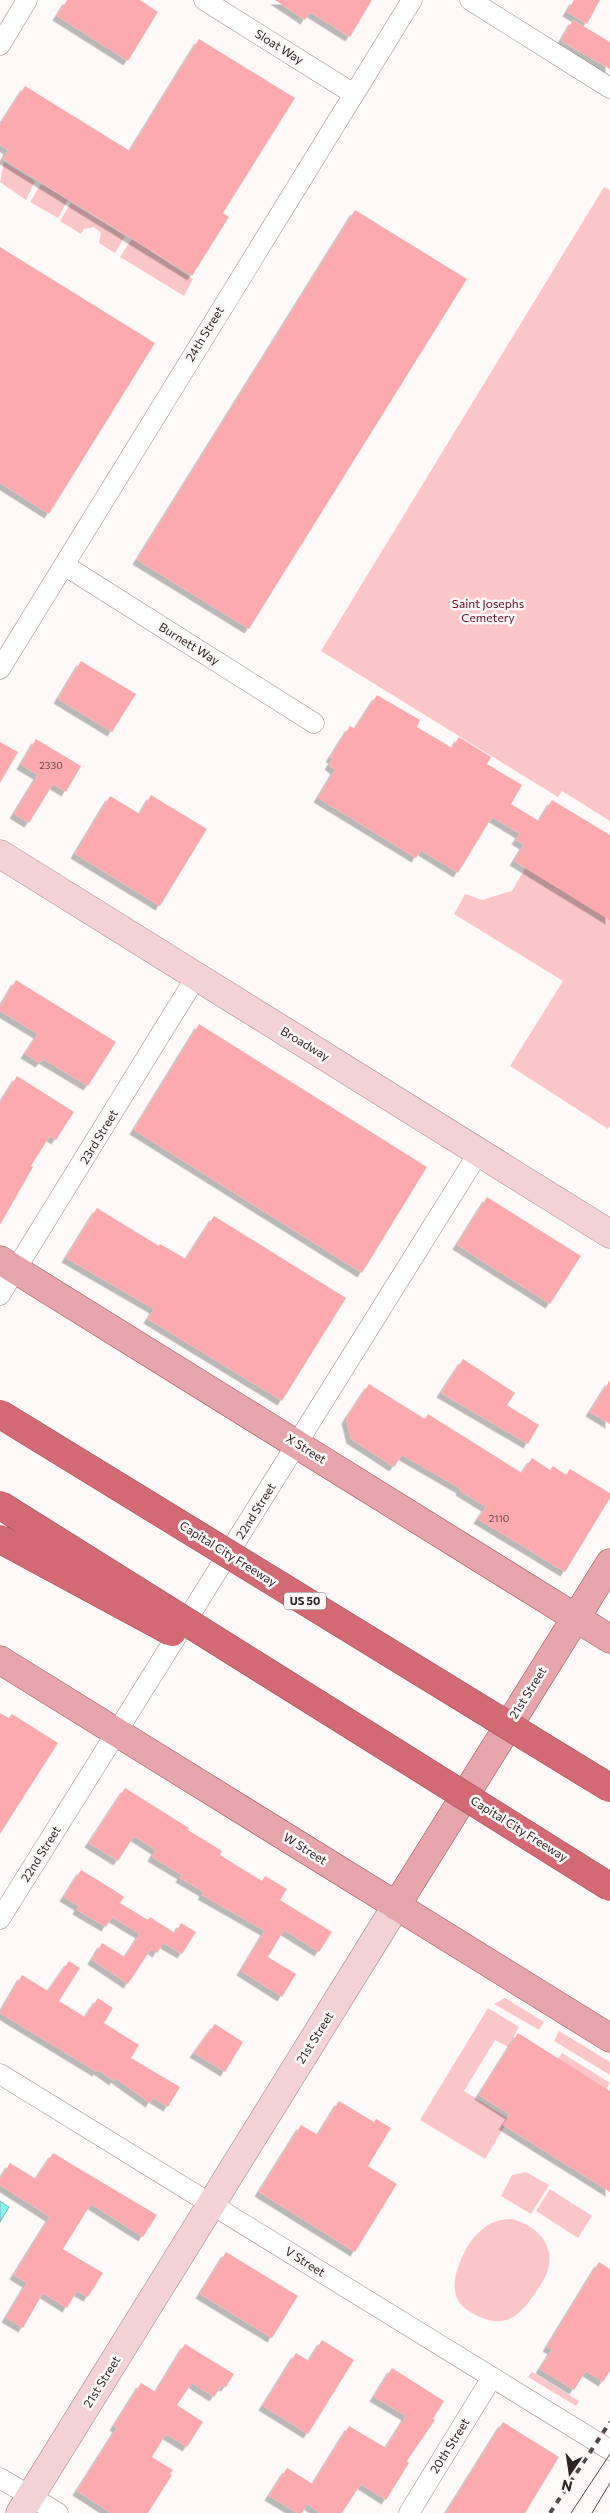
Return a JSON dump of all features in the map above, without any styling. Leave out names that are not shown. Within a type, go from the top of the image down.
[{"type":"highway","name":"Capital City Freeway","points":[[0,1414],[610,1788]]},
{"type":"highway","name":"Capital City Freeway","points":[[0,1505],[610,1887]]},
{"type":"highway","name":"Capital City Freeway","points":[[0,1539],[428,1772]]},
{"type":"main road","name":"Broadway","points":[[0,854],[610,1234]]},
{"type":"main road","name":"X Street","points":[[8,1265],[610,1639]]},
{"type":"main road","name":"21st Street","points":[[26,2504],[610,1563]]},
{"type":"main road","name":"W Street","points":[[0,1660],[610,2038]]},
{"type":"street","points":[[0,45],[27,0]]},
{"type":"street","name":"Sloat Way","points":[[204,0],[354,94]]},
{"type":"street","name":"24th Street","points":[[0,669],[412,0]]},
{"type":"street","points":[[470,0],[610,88]]},
{"type":"street","name":"Burnett Way","points":[[64,564],[314,724]]},
{"type":"street","name":"23rd Street","points":[[0,1294],[8,1265],[196,977]]},
{"type":"street","name":"22nd Street","points":[[0,1920],[479,1152]]},
{"type":"street","name":"V Street","points":[[0,2074],[491,2379],[610,2450]]},
{"type":"street","name":"20th Street","points":[[409,2513],[491,2379]]},
{"type":"street","points":[[0,2478],[26,2504],[58,2513]]},
{"type":"green space","points":[[4,162],[35,181],[26,200],[0,182]]},
{"type":"green space","points":[[41,184],[68,200],[58,218],[30,202]]},
{"type":"green space","name":"Saint Josephs Cemetery","points":[[604,187],[610,190],[610,821],[562,791],[558,797],[321,651]]},
{"type":"green space","points":[[71,203],[125,236],[115,253],[99,243],[101,233],[94,227],[84,229],[81,234],[60,221]]},
{"type":"green space","points":[[132,239],[193,279],[184,296],[120,257]]},
{"type":"green space","points":[[526,867],[610,919],[610,1125],[608,1129],[510,1066],[563,981],[454,914],[465,894],[482,900],[512,891]]},
{"type":"green space","points":[[505,1998],[544,2022],[539,2030],[494,2004]]},
{"type":"green space","points":[[488,2008],[519,2027],[508,2047],[495,2040],[464,2091],[509,2119],[485,2159],[420,2120]]},
{"type":"green space","points":[[559,2031],[610,2062],[610,2075],[554,2041]]},
{"type":"green space","points":[[562,2053],[610,2083],[606,2089],[558,2059]]},
{"type":"green space","points":[[526,2172],[549,2185],[531,2214],[501,2196],[512,2175]]},
{"type":"green space","points":[[550,2189],[592,2216],[578,2238],[536,2211]]},
{"type":"green space","points":[[512,2219],[530,2227],[543,2239],[549,2255],[549,2265],[542,2283],[522,2310],[506,2320],[485,2319],[462,2306],[456,2295],[455,2277],[467,2247],[479,2232],[494,2222]]},
{"type":"green space","points":[[532,2372],[579,2401],[576,2406],[528,2377]]},
{"type":"water","points":[[0,2201],[9,2207],[0,2222]]},
{"type":"building","points":[[67,0],[140,0],[158,12],[128,61],[57,16]]},
{"type":"building","points":[[275,0],[372,0],[350,37],[310,12],[305,20]]},
{"type":"building","points":[[574,0],[600,0],[587,24],[567,12]]},
{"type":"building","points":[[573,20],[610,42],[610,69],[561,41]]},
{"type":"building","points":[[199,39],[295,98],[223,213],[229,217],[192,276],[3,159],[8,150],[0,145],[0,125],[25,86],[130,151]]},
{"type":"building","points":[[355,210],[467,279],[249,629],[137,560]]},
{"type":"building","points":[[0,247],[155,343],[49,514],[0,483]]},
{"type":"building","points":[[81,661],[136,694],[112,732],[58,699]]},
{"type":"building","points":[[377,695],[420,720],[417,727],[452,748],[459,737],[491,757],[487,764],[522,785],[511,804],[539,821],[552,800],[610,835],[610,920],[514,861],[524,845],[516,840],[520,834],[492,817],[458,873],[421,850],[416,858],[318,798],[335,770],[329,765],[333,759],[330,758],[350,726],[355,729]]},
{"type":"building","points":[[36,739],[81,766],[66,792],[53,784],[29,823],[14,814],[38,775],[21,765]]},
{"type":"building","points":[[0,742],[18,752],[0,783]]},
{"type":"building","points":[[151,795],[207,829],[160,906],[75,854],[110,796],[140,814]]},
{"type":"building","points":[[16,980],[116,1042],[88,1086],[43,1059],[40,1063],[25,1054],[38,1034],[0,1011],[0,1007]]},
{"type":"building","points":[[199,1024],[427,1167],[362,1273],[134,1130]]},
{"type":"building","points":[[17,1076],[74,1112],[56,1140],[50,1136],[31,1166],[33,1167],[0,1225],[0,1103]]},
{"type":"building","points":[[487,1197],[581,1256],[550,1304],[457,1245]]},
{"type":"building","points":[[97,1208],[159,1246],[160,1244],[186,1259],[214,1216],[346,1298],[282,1401],[148,1319],[154,1309],[66,1258]]},
{"type":"building","points":[[463,1359],[515,1393],[507,1405],[539,1425],[528,1444],[441,1393]]},
{"type":"building","points":[[610,1380],[610,1424],[590,1412]]},
{"type":"building","points":[[369,1384],[425,1419],[428,1414],[522,1473],[532,1458],[550,1470],[553,1466],[566,1475],[570,1469],[610,1493],[610,1498],[565,1572],[478,1519],[486,1507],[460,1491],[461,1489],[402,1455],[394,1467],[351,1439],[346,1419]]},
{"type":"building","points":[[0,1713],[9,1718],[12,1714],[58,1743],[0,1834]]},
{"type":"building","points":[[125,1788],[222,1851],[220,1855],[262,1881],[265,1876],[287,1889],[280,1900],[332,1932],[319,1952],[284,1930],[268,1957],[296,1974],[282,1997],[241,1971],[265,1931],[202,1895],[204,1892],[180,1878],[182,1875],[152,1857],[156,1850],[134,1836],[118,1861],[89,1843]]},
{"type":"building","points":[[81,1870],[124,1897],[120,1903],[148,1920],[150,1917],[175,1933],[181,1923],[196,1932],[182,1954],[163,1943],[157,1953],[151,1949],[128,1984],[92,1960],[102,1943],[125,1957],[140,1934],[112,1917],[106,1927],[77,1910],[79,1906],[64,1897]]},
{"type":"building","points":[[69,1961],[80,1968],[59,2001],[85,2017],[98,1998],[113,2008],[104,2023],[139,2045],[131,2058],[180,2087],[168,2107],[153,2098],[150,2103],[115,2078],[114,2081],[98,2070],[97,2072],[0,2013],[22,1975],[48,1991]]},
{"type":"building","points":[[215,2024],[243,2042],[225,2072],[194,2053]]},
{"type":"building","points":[[518,2033],[610,2091],[610,2192],[503,2125],[510,2115],[479,2095]]},
{"type":"building","points":[[339,2101],[374,2122],[376,2119],[391,2128],[368,2166],[397,2184],[355,2252],[259,2192],[301,2125],[318,2135]]},
{"type":"building","points":[[53,2153],[157,2215],[143,2237],[91,2204],[63,2249],[103,2273],[88,2297],[77,2291],[67,2308],[43,2293],[23,2328],[6,2318],[27,2283],[14,2275],[50,2217],[0,2185],[0,2179],[10,2163],[36,2179]]},
{"type":"building","points":[[226,2252],[298,2296],[272,2338],[200,2294]]},
{"type":"building","points":[[599,2262],[610,2269],[610,2371],[603,2382],[586,2371],[574,2390],[540,2369],[552,2350],[547,2347]]},
{"type":"building","points":[[322,2340],[354,2360],[308,2434],[263,2406],[296,2353],[309,2361]]},
{"type":"building","points":[[185,2344],[234,2374],[226,2387],[222,2385],[214,2397],[192,2383],[177,2405],[203,2422],[187,2447],[166,2434],[152,2457],[173,2470],[170,2474],[172,2475],[148,2513],[111,2513],[77,2491],[117,2428],[114,2426],[141,2383],[156,2392]]},
{"type":"building","points":[[392,2368],[444,2401],[433,2419],[435,2420],[407,2461],[409,2463],[386,2500],[361,2484],[342,2513],[320,2513],[307,2504],[302,2513],[297,2513],[269,2496],[287,2468],[313,2484],[349,2426],[386,2448],[406,2416],[374,2397]]},
{"type":"building","points":[[503,2422],[559,2457],[525,2513],[446,2513]]},
{"type":"tram line","points":[[571,2513],[610,2454]]},
{"type":"tram line","points":[[592,2513],[610,2483]]},
{"type":"railway","points":[[550,2513],[610,2422]]}]
